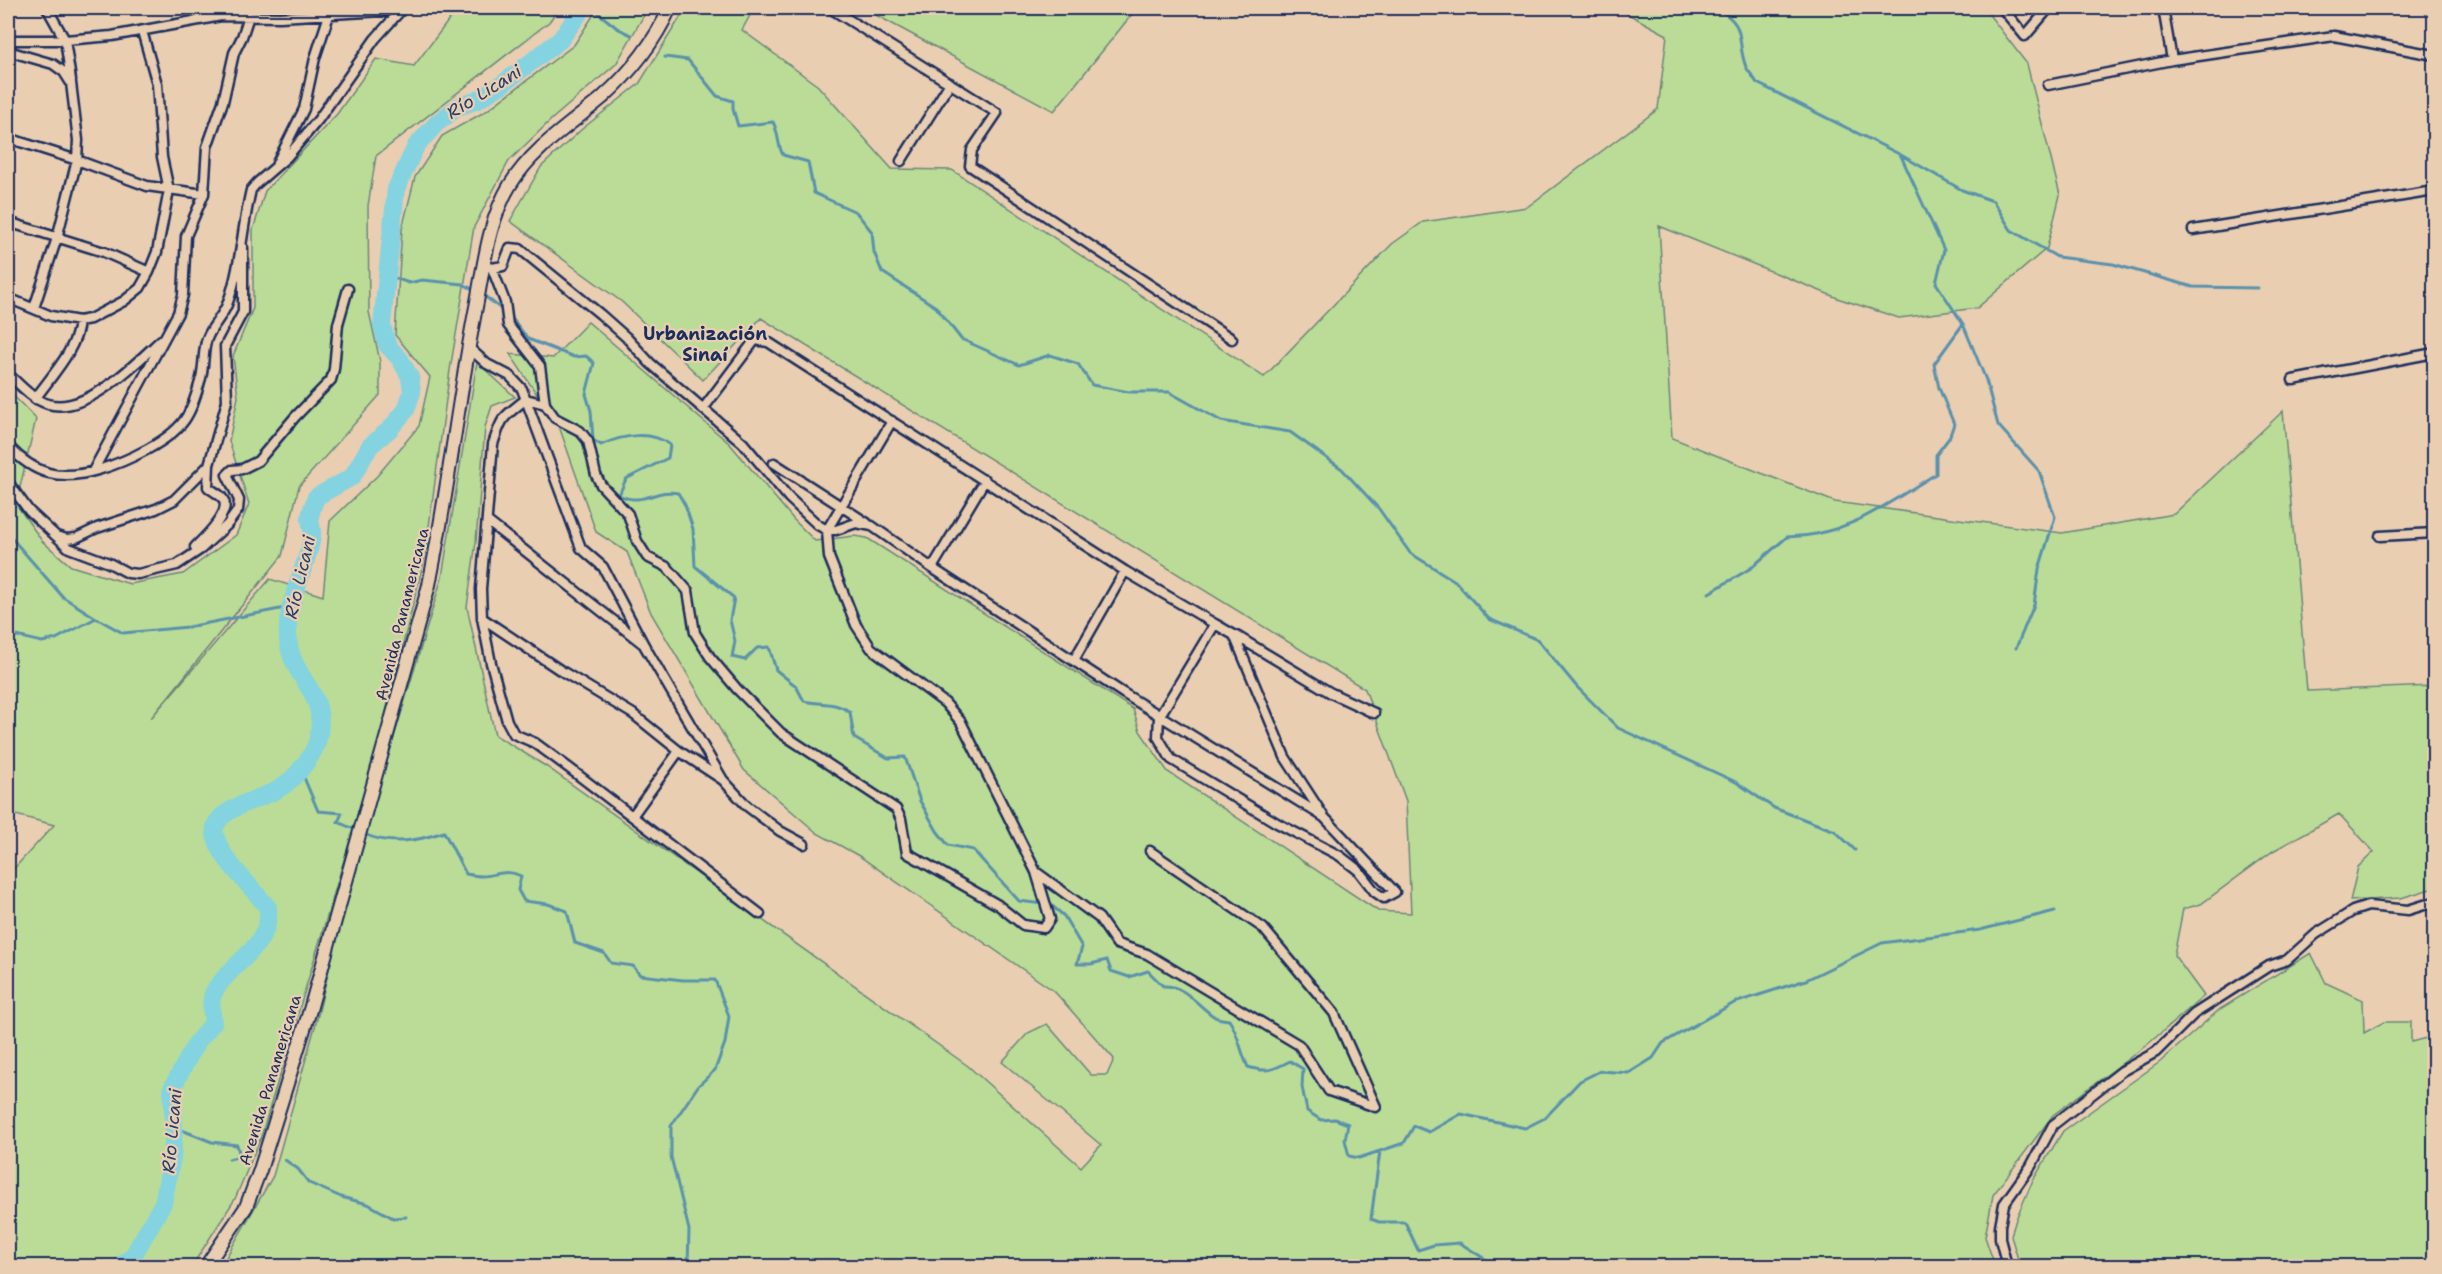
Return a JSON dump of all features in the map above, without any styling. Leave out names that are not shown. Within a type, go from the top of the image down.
[{"type":"main road","name":"Avenida Panamericana","points":[[206,1266],[246,1207],[260,1170],[310,1010],[429,585],[443,516],[476,303],[500,204],[533,154],[624,76],[648,46],[670,8]]},
{"type":"street","points":[[33,308],[57,238],[78,160],[78,141],[65,40],[47,8]]},
{"type":"street","points":[[831,8],[997,113],[972,150],[970,166],[1232,339]]},
{"type":"street","points":[[2002,8],[2025,36],[2049,8]]},
{"type":"street","points":[[2163,8],[2172,60]]},
{"type":"street","points":[[8,40],[65,40],[112,36],[221,16],[328,15],[402,9]]},
{"type":"street","points":[[8,446],[36,470],[69,474],[93,471],[110,466],[151,446],[170,434],[188,416],[201,378],[206,339],[228,303],[251,190],[273,171],[318,120],[375,39],[402,9]]},
{"type":"street","points":[[273,171],[304,109],[315,58],[328,15]]},
{"type":"street","points":[[93,471],[178,313],[183,295],[186,236],[204,194],[207,147],[223,102],[234,53],[249,16]]},
{"type":"street","points":[[8,298],[14,303],[51,316],[79,321],[90,319],[124,301],[140,288],[149,272],[157,252],[169,190],[162,157],[157,84],[142,31]]},
{"type":"street","points":[[2048,85],[2172,60],[2334,36],[2434,55]]},
{"type":"street","points":[[8,51],[53,64],[64,72],[71,83]]},
{"type":"street","points":[[901,160],[950,83]]},
{"type":"street","points":[[8,138],[78,160],[147,186],[204,194]]},
{"type":"street","points":[[2193,230],[2434,191]]},
{"type":"street","points":[[8,222],[104,252],[149,272]]},
{"type":"street","points":[[177,565],[209,533],[223,515],[226,506],[224,500],[208,487],[206,480],[227,401],[225,346],[243,312],[242,230]]},
{"type":"street","points":[[872,526],[856,523],[836,530],[827,530],[805,516],[743,442],[650,363],[626,337],[520,249],[510,248],[503,266],[486,268],[505,302],[508,325],[540,366],[545,404],[555,418],[580,431],[588,441],[596,475],[601,485],[628,514],[637,541],[647,557],[667,567],[688,591],[695,633],[710,657],[781,733],[896,809],[901,819],[907,853],[998,905],[1023,925],[1044,928],[1050,919],[1036,872],[961,722],[945,703],[871,648],[856,625],[829,557],[827,530],[892,421]]},
{"type":"street","points":[[8,482],[28,511],[69,548],[128,573],[150,573],[177,565],[201,549],[227,525],[238,510],[239,500],[227,475],[232,470],[242,469],[258,461],[288,424],[331,380],[338,324],[348,289]]},
{"type":"street","points":[[35,399],[73,344],[78,332],[79,321]]},
{"type":"street","points":[[8,374],[35,399],[63,406],[80,400],[116,380],[166,335]]},
{"type":"street","points":[[703,410],[750,346],[755,340],[762,339],[1125,572],[1331,693],[1374,713]]},
{"type":"street","points":[[468,347],[487,364],[510,376],[522,389],[581,548],[603,567],[644,645],[723,780],[747,806],[780,831],[804,844]]},
{"type":"street","points":[[2293,380],[2434,353]]},
{"type":"street","points":[[545,404],[526,399],[509,411],[500,421],[490,470],[480,589],[482,618],[507,720],[514,734],[535,743],[633,815],[760,914]]},
{"type":"street","points":[[774,463],[1160,717],[1324,817]]},
{"type":"street","points":[[54,535],[67,539],[76,538],[97,528],[156,509],[174,500],[209,465]]},
{"type":"street","points":[[932,568],[985,480]]},
{"type":"street","points":[[487,521],[644,645]]},
{"type":"street","points":[[2380,536],[2434,533]]},
{"type":"street","points":[[1074,660],[1125,572]]},
{"type":"street","points":[[482,618],[560,670],[633,714],[679,751],[723,780]]},
{"type":"street","points":[[1215,624],[1160,717],[1158,738],[1171,759],[1277,823],[1340,856],[1358,870],[1375,892],[1384,898],[1395,892],[1324,817],[1285,757],[1234,634]]},
{"type":"street","points":[[633,815],[679,751]]},
{"type":"street","points":[[1036,872],[1099,918],[1117,944],[1147,954],[1299,1045],[1329,1091],[1376,1107],[1334,1013],[1263,928],[1150,851]]},
{"type":"street","points":[[2007,1266],[2000,1239],[2004,1204],[2031,1166],[2053,1125],[2122,1071],[2156,1052],[2193,1014],[2269,966],[2287,960],[2316,934],[2353,911],[2368,906],[2408,910],[2434,903]]},
{"type":"green space","points":[[458,8],[559,8],[549,22],[376,156],[368,206],[369,312],[380,361],[380,395],[299,486],[282,556],[151,718],[270,579],[323,596],[330,521],[377,476],[419,426],[430,377],[395,335],[402,229],[415,177],[442,136],[486,111],[574,45],[598,8],[648,8],[616,64],[552,119],[509,161],[474,227],[450,370],[425,556],[376,753],[261,1137],[235,1199],[192,1266],[8,1266],[8,875],[54,825],[8,813],[8,390],[36,419],[16,504],[42,541],[71,566],[130,584],[183,574],[236,535],[249,504],[229,441],[238,397],[233,356],[253,308],[253,230],[265,191],[337,114],[376,59],[414,66]]},
{"type":"green space","points":[[686,8],[754,8],[742,30],[818,86],[892,169],[952,170],[1264,377],[1392,244],[1423,222],[1527,207],[1658,109],[1667,35],[1617,8],[1984,8],[2027,64],[2060,195],[2047,248],[1977,308],[1899,318],[1840,299],[1659,226],[1672,438],[1835,502],[2062,533],[2174,514],[2283,411],[2307,691],[2434,686],[2434,888],[2401,898],[2350,901],[2358,867],[2374,852],[2339,814],[2273,851],[2201,904],[2183,909],[2174,955],[2204,996],[2148,1044],[2053,1115],[1993,1195],[1985,1237],[1995,1266],[221,1266],[273,1176],[316,1023],[347,894],[442,577],[477,362],[515,397],[492,406],[485,427],[476,542],[467,607],[495,735],[547,767],[968,1066],[1081,1167],[1101,1145],[1002,1062],[1028,1033],[1047,1024],[1091,1075],[1107,1075],[1114,1059],[1054,991],[859,856],[817,833],[744,770],[651,613],[627,552],[596,532],[560,429],[510,354],[553,358],[588,322],[730,444],[794,520],[815,541],[854,536],[867,538],[1133,709],[1140,731],[1168,772],[1378,911],[1411,913],[1406,801],[1365,689],[761,318],[703,380],[622,302],[510,221],[541,167],[582,129],[639,84]]},
{"type":"green space","points":[[863,8],[1137,8],[1054,111]]},
{"type":"green space","points":[[2311,953],[2326,983],[2363,1000],[2364,1033],[2384,1022],[2411,1022],[2411,1042],[2434,1036],[2434,1266],[2020,1266],[2011,1236],[2016,1219],[2033,1180],[2063,1131],[2160,1062],[2220,1009]]},
{"type":"waterway","name":"Río Licani","points":[[121,1266],[133,1256],[163,1203],[172,1158],[174,1127],[172,1088],[197,1042],[213,1023],[211,1002],[215,990],[257,943],[268,921],[268,908],[223,854],[215,834],[216,826],[220,818],[228,812],[284,785],[304,765],[317,741],[320,720],[316,700],[292,657],[288,642],[290,611],[312,537],[310,519],[312,508],[316,497],[352,477],[370,446],[390,429],[406,410],[412,392],[410,377],[400,359],[387,345],[382,325],[396,189],[416,146],[437,123],[458,107],[478,100],[501,85],[560,40],[583,8]]},
{"type":"waterway","points":[[592,8],[617,28],[631,35]]},
{"type":"waterway","points":[[1716,8],[1737,27],[1746,67],[1757,83],[1901,155],[1962,190],[1993,201],[2011,230],[2057,257],[2113,264],[2193,287],[2258,288]]},
{"type":"waterway","points":[[665,57],[688,60],[717,96],[733,101],[738,126],[773,122],[783,155],[808,162],[814,193],[856,212],[872,232],[874,252],[882,272],[936,307],[961,339],[1019,365],[1050,355],[1078,364],[1092,385],[1129,392],[1169,392],[1221,421],[1290,432],[1342,469],[1379,509],[1410,553],[1455,581],[1489,619],[1538,640],[1577,687],[1618,728],[1736,782],[1774,808],[1835,831],[1855,850]]},
{"type":"waterway","points":[[1901,156],[1944,250],[1936,283],[1963,324],[1986,380],[1998,425],[2039,471],[2055,517],[2039,569],[2034,605],[2016,648]]},
{"type":"waterway","points":[[387,275],[409,283],[422,280],[463,284],[476,291]]},
{"type":"waterway","points":[[482,294],[505,312]]},
{"type":"waterway","points":[[510,316],[528,339],[574,357],[586,356],[594,363],[586,394],[591,411],[593,440],[601,445],[627,437],[646,436],[654,437],[670,445],[668,458],[626,479],[619,495],[636,499],[663,493],[678,493],[685,505],[693,529],[695,566],[734,598],[730,620],[735,641],[732,657],[745,660],[757,648],[769,647],[776,670],[796,686],[804,701],[834,705],[850,712],[854,738],[888,758],[905,757],[920,801],[948,845],[973,850],[1019,901],[1051,905],[1064,916],[1082,947],[1077,964],[1091,964],[1107,960],[1111,971],[1129,977],[1148,971],[1163,986],[1185,992],[1215,1017],[1229,1020],[1248,1067],[1270,1070],[1290,1061],[1303,1069],[1302,1087],[1307,1111],[1321,1120],[1335,1119],[1348,1124],[1345,1140],[1349,1156],[1359,1158],[1404,1143],[1414,1126],[1429,1132],[1461,1114],[1525,1128],[1545,1118],[1580,1081],[1600,1071],[1629,1073],[1653,1058],[1663,1043],[1734,1003],[1806,980],[1882,943],[1980,930],[2055,911]]},
{"type":"waterway","points":[[1709,593],[1751,568],[1787,537],[1809,535],[1848,525],[1883,507],[1936,474],[1936,455],[1949,438],[1954,424],[1939,388],[1934,364],[1963,324]]},
{"type":"waterway","points":[[8,534],[63,597],[96,618]]},
{"type":"waterway","points":[[8,634],[42,642],[56,639],[96,618],[123,633],[188,627],[290,607]]},
{"type":"waterway","points":[[300,768],[318,811],[342,813],[338,822],[358,831]]},
{"type":"waterway","points":[[364,834],[384,840],[404,841],[444,832],[466,874],[487,876],[510,873],[521,876],[518,890],[524,901],[548,904],[567,911],[575,943],[604,953],[611,963],[633,966],[640,975],[683,980],[715,980],[729,1016],[725,1043],[715,1070],[698,1086],[671,1126],[671,1157],[689,1230],[688,1266]]},
{"type":"waterway","points":[[174,1127],[212,1142],[237,1145],[240,1156],[229,1159],[245,1155]]},
{"type":"waterway","points":[[1380,1151],[1371,1219],[1379,1222],[1405,1222],[1418,1250],[1434,1245],[1460,1243],[1496,1266]]},
{"type":"waterway","points":[[285,1160],[298,1169],[309,1183],[341,1197],[368,1204],[393,1218],[406,1217]]},
{"type":"district","name":"Urbanización Sinaí","points":[[705,344]]}]
